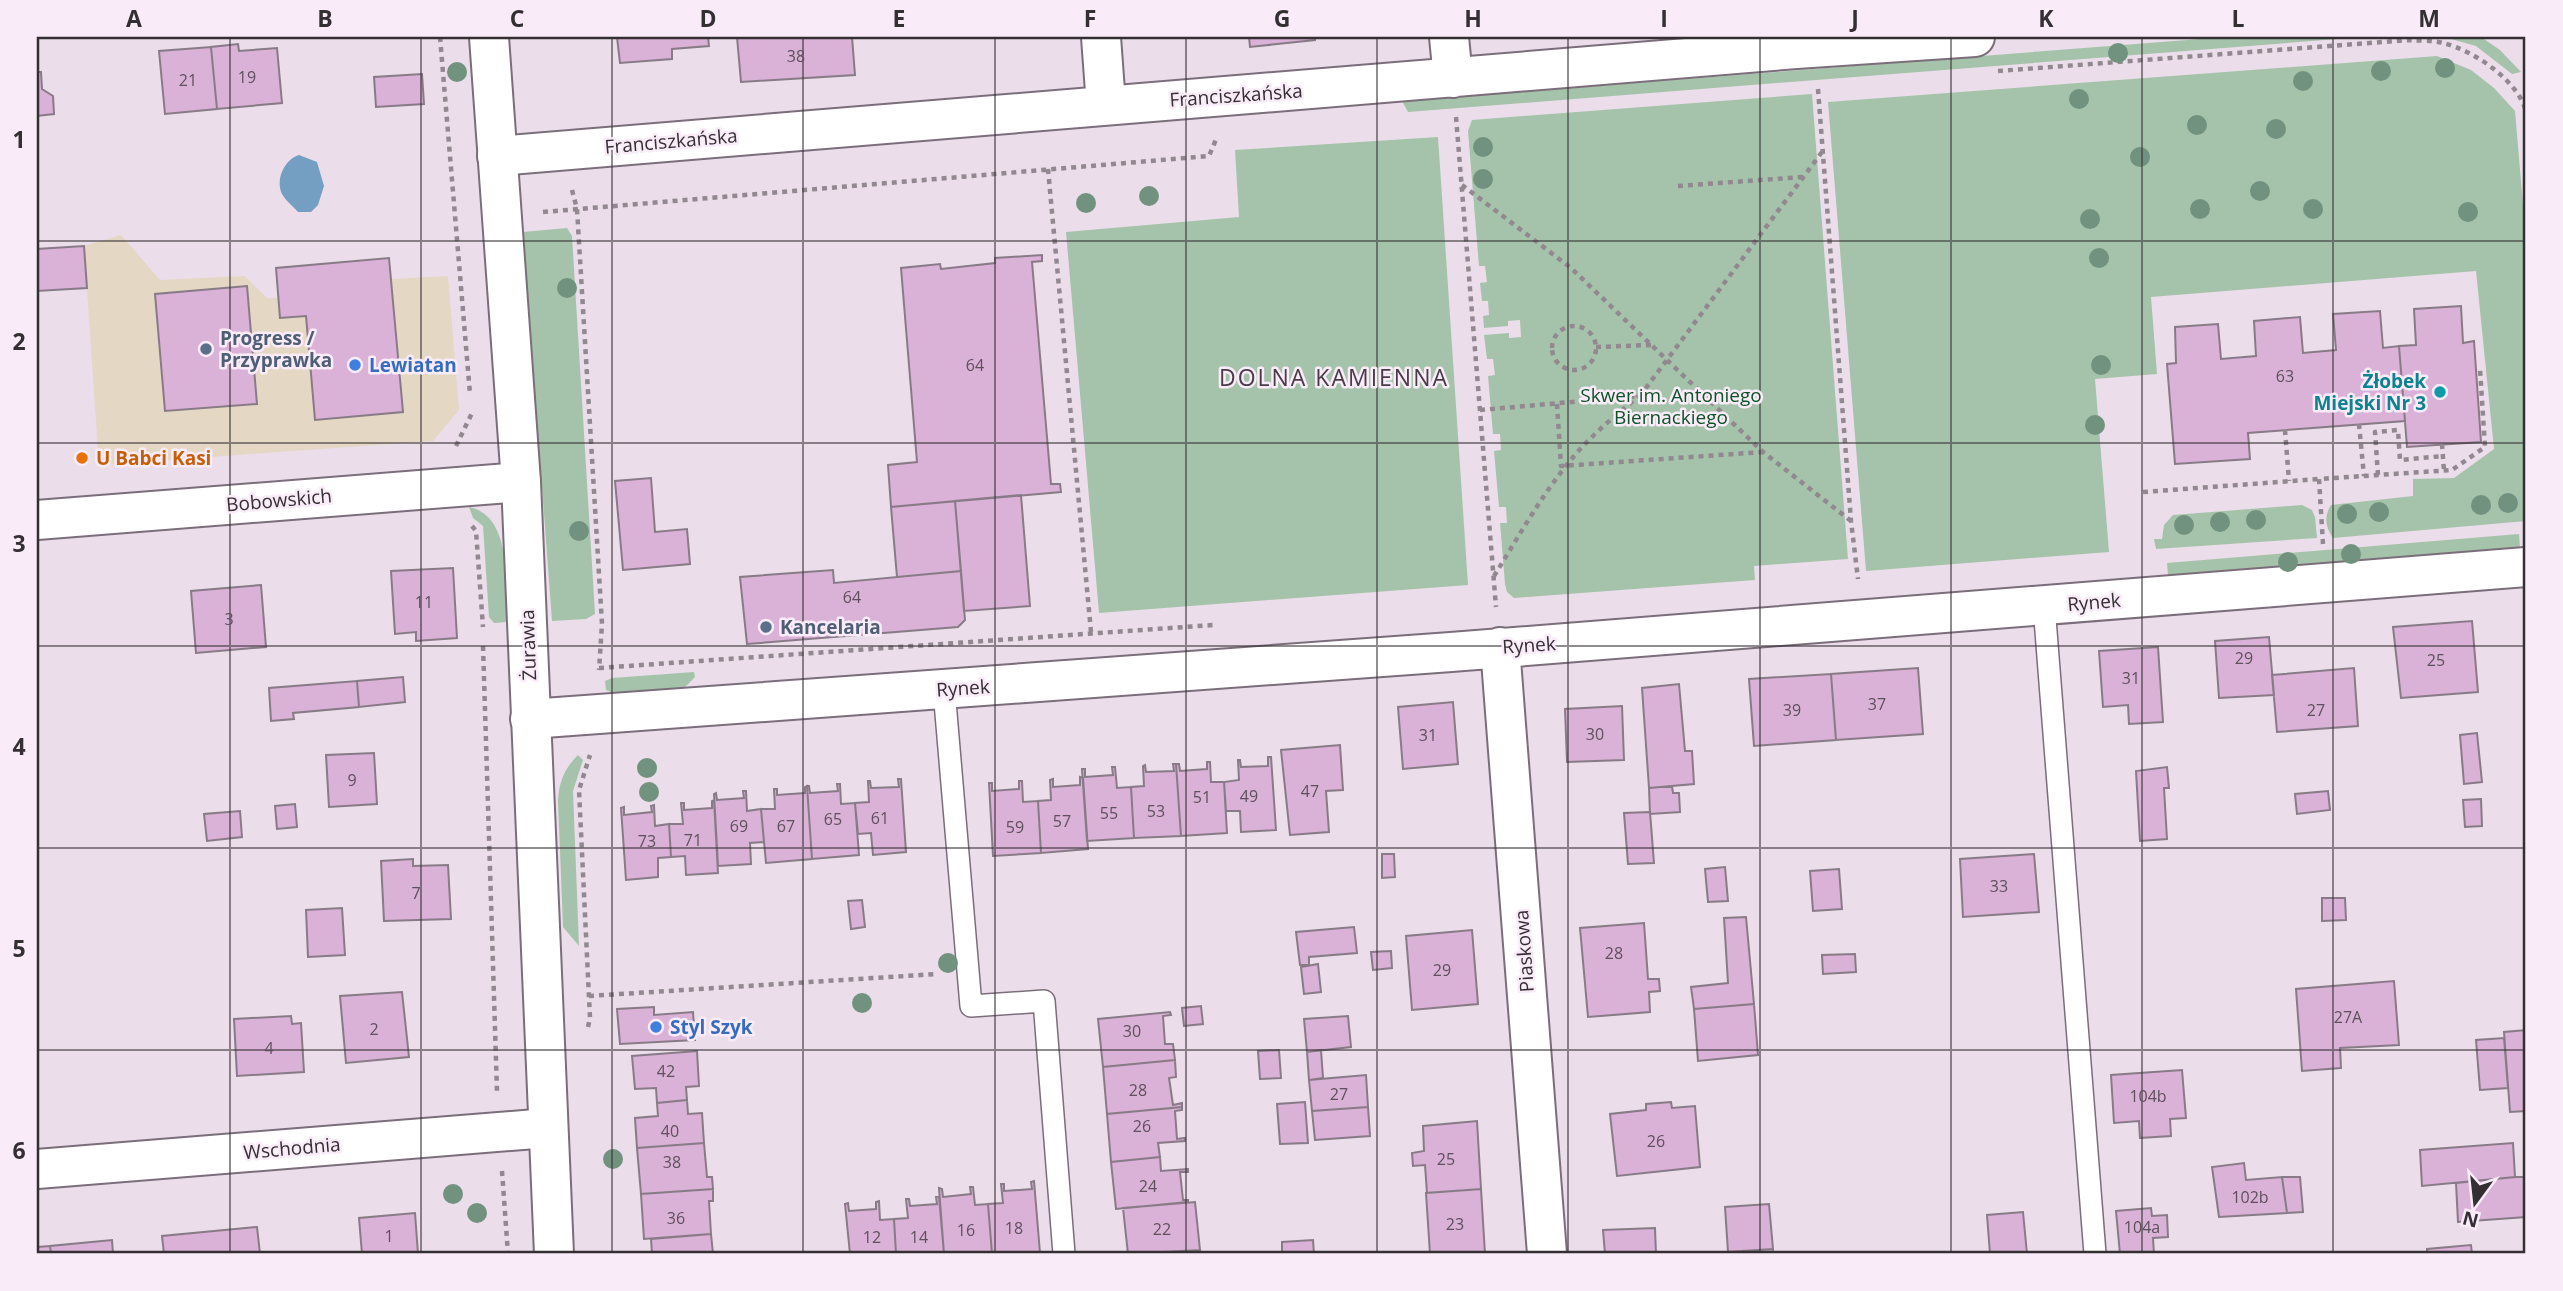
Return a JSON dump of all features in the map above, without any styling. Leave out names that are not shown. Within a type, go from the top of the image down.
[{"type":"street","name":"Żurawia","points":[[489,37],[521,482],[554,1254]]},
{"type":"street","points":[[1101,37],[1106,105]]},
{"type":"street","points":[[1449,37],[1453,78]]},
{"type":"street","name":"Franciszkańska","points":[[498,156],[1453,78],[1796,43],[1975,37]]},
{"type":"street","name":"Bobowskich","points":[[37,520],[521,482]]},
{"type":"street","name":"Rynek","points":[[530,719],[2044,606],[2526,566]]},
{"type":"street","name":"Piaskowa","points":[[1500,647],[1547,1254]]},
{"type":"street","name":"Wschodnia","points":[[37,1169],[548,1128]]},
{"type":"lane","points":[[2044,606],[2095,1254]]},
{"type":"lane","points":[[944,690],[971,1006],[1044,1001],[1064,1254]]},
{"type":"path","points":[[440,37],[472,416],[452,453]]},
{"type":"path","points":[[1997,71],[2410,40],[2442,42],[2468,52],[2496,71],[2513,88],[2526,112]]},
{"type":"path","points":[[1818,85],[1858,579]]},
{"type":"path","points":[[1443,117],[1470,115]]},
{"type":"path","points":[[1456,116],[1496,607]]},
{"type":"path","points":[[538,213],[1209,156],[1218,134]]},
{"type":"path","points":[[1494,577],[1540,503],[1568,465],[1593,436],[1640,396],[1665,359],[1823,151]]},
{"type":"path","points":[[1048,169],[1091,632]]},
{"type":"path","points":[[1678,186],[1803,177]]},
{"type":"path","points":[[1462,186],[1571,268],[1763,452],[1852,521]]},
{"type":"path","points":[[577,209],[602,624],[598,678]]},
{"type":"path","points":[[1572,326],[1591,334],[1596,347],[1595,355],[1587,366],[1573,370],[1560,365],[1552,345],[1559,332],[1572,326]]},
{"type":"path","points":[[1596,347],[1651,345]]},
{"type":"path","points":[[2143,492],[2452,470],[2485,447],[2480,369]]},
{"type":"path","points":[[1480,410],[1640,396]]},
{"type":"path","points":[[1556,404],[1561,466],[1763,452]]},
{"type":"path","points":[[2359,424],[2364,475]]},
{"type":"path","points":[[2285,430],[2289,481]]},
{"type":"path","points":[[2378,475],[2375,432],[2398,430],[2400,460],[2443,456]]},
{"type":"path","points":[[2442,444],[2444,471]]},
{"type":"path","points":[[2319,479],[2323,545]]},
{"type":"path","points":[[467,522],[476,531],[483,631]]},
{"type":"path","points":[[483,645],[497,1093]]},
{"type":"path","points":[[589,996],[968,972]]},
{"type":"path","points":[[502,1168],[508,1254]]},
{"type":"shaded area","points":[[121,235],[160,280],[245,276],[267,298],[279,298],[276,268],[389,258],[392,279],[448,276],[459,410],[433,441],[99,465],[84,246]]},
{"type":"green space","points":[[2226,37],[2364,37],[1408,112],[1402,101]]},
{"type":"green space","points":[[2444,37],[2481,37],[2500,50],[2521,72],[2512,74],[2476,46]]},
{"type":"green space","points":[[2437,56],[2471,70],[2494,88],[2515,111],[2526,240],[2526,521],[2333,538],[2327,526],[2326,517],[2331,505],[2413,496],[2413,479],[2454,478],[2494,449],[2476,271],[2151,297],[2157,374],[2095,379],[2109,552],[1866,571],[1828,102]]},
{"type":"green space","name":"Skwer im. Antoniego Biernackiego","points":[[1812,94],[1848,559],[1754,566],[1755,580],[1514,598],[1507,592],[1505,584],[1500,523],[1507,523],[1506,507],[1499,507],[1494,451],[1501,450],[1500,434],[1493,434],[1488,376],[1495,375],[1493,359],[1487,359],[1484,335],[1509,333],[1509,338],[1521,337],[1520,320],[1508,321],[1508,326],[1484,328],[1483,316],[1489,315],[1488,301],[1482,301],[1480,283],[1487,282],[1485,266],[1479,266],[1468,131],[1472,120]]},
{"type":"green space","points":[[1438,137],[1468,585],[1099,613],[1066,232],[1239,217],[1235,150]]},
{"type":"green space","points":[[567,228],[572,236],[595,614],[586,619],[552,621],[523,232]]},
{"type":"green space","points":[[2302,505],[2312,510],[2317,538],[2156,549],[2154,539],[2162,539],[2164,525],[2173,515]]},
{"type":"green space","points":[[469,507],[483,513],[500,538],[506,573],[507,622],[494,623],[489,617],[483,526],[473,518]]},
{"type":"green space","points":[[2519,534],[2520,548],[2168,576],[2167,563]]},
{"type":"green space","points":[[694,672],[695,677],[682,690],[616,694],[606,690],[605,681],[612,678]]},
{"type":"green space","points":[[578,755],[583,760],[573,791],[579,946],[563,927],[558,801],[563,776]]},
{"type":"water","points":[[299,155],[317,162],[324,186],[318,205],[311,212],[298,212],[284,197],[280,188],[283,170],[289,161]]},
{"type":"building","points":[[617,37],[708,37],[709,46],[672,49],[672,59],[620,63]]},
{"type":"building","points":[[737,37],[852,37],[855,75],[741,82]]},
{"type":"building","points":[[1249,37],[1315,37],[1315,40],[1250,47]]},
{"type":"building","points":[[238,44],[239,51],[277,48],[282,103],[217,109],[211,47]]},
{"type":"building","points":[[211,47],[217,109],[165,114],[159,51]]},
{"type":"building","points":[[37,72],[41,72],[42,89],[53,96],[54,114],[37,116]]},
{"type":"building","points":[[422,74],[424,104],[376,107],[374,77]]},
{"type":"building","points":[[84,246],[87,288],[37,291],[37,249]]},
{"type":"building","points":[[1042,255],[1042,261],[1032,262],[1051,484],[1060,484],[1061,492],[891,507],[888,465],[917,462],[901,268],[940,264],[941,269],[995,263],[995,258]]},
{"type":"building","name":"Lewiatan","points":[[389,258],[403,412],[315,420],[306,316],[280,318],[276,268]]},
{"type":"building","name":"Progress / Przyprawka","points":[[247,286],[257,404],[165,411],[155,294]]},
{"type":"building","name":"Żłobek Miejski Nr 3","points":[[2461,306],[2463,343],[2474,341],[2481,442],[2407,447],[2399,346],[2416,345],[2414,309]]},
{"type":"building","points":[[2380,311],[2383,348],[2399,346],[2405,421],[2248,433],[2250,459],[2175,464],[2167,364],[2176,363],[2175,327],[2218,324],[2221,359],[2256,356],[2254,321],[2300,317],[2303,353],[2336,350],[2333,314]]},
{"type":"building","points":[[651,478],[655,532],[687,529],[690,564],[623,570],[615,481]]},
{"type":"building","points":[[1021,495],[1030,606],[964,611],[955,501]]},
{"type":"building","points":[[955,501],[961,571],[897,577],[891,507]]},
{"type":"building","points":[[453,568],[457,638],[416,641],[416,632],[395,634],[391,571]]},
{"type":"building","points":[[833,570],[834,583],[961,571],[965,620],[958,627],[747,644],[740,577]]},
{"type":"building","points":[[261,585],[266,647],[196,653],[191,591]]},
{"type":"building","points":[[2472,621],[2478,692],[2401,698],[2393,627]]},
{"type":"building","points":[[2269,637],[2274,695],[2219,698],[2215,641]]},
{"type":"building","points":[[2158,647],[2163,722],[2129,724],[2128,705],[2103,707],[2099,651]]},
{"type":"building","points":[[1918,668],[1923,734],[1836,740],[1831,674]]},
{"type":"building","points":[[2354,668],[2358,726],[2277,732],[2272,675]]},
{"type":"building","points":[[1831,674],[1836,740],[1754,746],[1749,679]]},
{"type":"building","points":[[403,677],[405,702],[359,707],[357,681]]},
{"type":"building","points":[[357,681],[359,707],[293,713],[294,719],[271,721],[269,688]]},
{"type":"building","points":[[1679,684],[1685,751],[1692,751],[1694,784],[1649,788],[1642,688]]},
{"type":"building","points":[[1453,702],[1458,764],[1403,769],[1398,707]]},
{"type":"building","points":[[1622,706],[1624,760],[1567,762],[1565,709]]},
{"type":"building","points":[[2477,733],[2482,782],[2464,784],[2460,735]]},
{"type":"building","points":[[1340,745],[1343,790],[1326,791],[1329,832],[1290,835],[1281,750]]},
{"type":"building","points":[[374,753],[377,804],[329,807],[326,755]]},
{"type":"building","points":[[1268,757],[1271,757],[1276,830],[1241,832],[1240,811],[1226,811],[1224,782],[1239,780],[1238,760],[1241,767],[1268,766]]},
{"type":"building","points":[[1207,762],[1210,762],[1211,782],[1224,782],[1227,833],[1181,836],[1176,764],[1179,764],[1180,771],[1207,769]]},
{"type":"building","points":[[1173,764],[1176,764],[1181,836],[1134,838],[1131,787],[1144,786],[1143,766],[1145,765],[1146,772],[1174,771]]},
{"type":"building","points":[[1112,767],[1115,767],[1117,788],[1131,787],[1134,838],[1087,841],[1082,769],[1085,769],[1085,777],[1113,775]]},
{"type":"building","points":[[2167,767],[2169,788],[2164,788],[2167,839],[2140,841],[2136,771]]},
{"type":"building","points":[[1080,777],[1083,778],[1088,849],[1041,853],[1038,801],[1051,800],[1050,780],[1053,779],[1053,787],[1080,785]]},
{"type":"building","points":[[898,779],[901,779],[906,852],[873,855],[871,833],[858,834],[855,803],[869,802],[868,781],[871,788],[899,787]]},
{"type":"building","points":[[1019,781],[1022,781],[1023,802],[1038,801],[1041,853],[993,856],[989,783],[992,783],[992,791],[1019,789]]},
{"type":"building","points":[[837,784],[840,784],[841,804],[855,803],[859,855],[812,859],[807,786],[810,793],[838,791]]},
{"type":"building","points":[[807,786],[812,859],[766,863],[761,809],[775,809],[774,789],[777,789],[777,795],[805,793]]},
{"type":"building","points":[[1672,786],[1673,793],[1679,793],[1680,812],[1650,814],[1649,788]]},
{"type":"building","points":[[743,791],[746,791],[747,811],[761,809],[764,842],[750,843],[751,864],[718,866],[714,794],[716,793],[717,800],[744,798]]},
{"type":"building","points":[[2328,791],[2330,810],[2297,814],[2295,794]]},
{"type":"building","points":[[2481,799],[2482,826],[2465,827],[2463,800]]},
{"type":"building","points":[[714,800],[718,873],[686,875],[685,856],[671,857],[669,824],[683,824],[681,803],[684,803],[684,810],[712,808]]},
{"type":"building","points":[[295,804],[297,827],[277,829],[275,806]]},
{"type":"building","points":[[654,805],[655,826],[669,824],[671,857],[658,858],[658,877],[626,880],[621,808],[624,807],[624,815],[652,812],[651,806]]},
{"type":"building","points":[[240,811],[242,837],[207,841],[204,814]]},
{"type":"building","points":[[1650,812],[1654,863],[1628,864],[1624,813]]},
{"type":"building","points":[[1382,854],[1394,854],[1395,877],[1382,878]]},
{"type":"building","points":[[2034,854],[2039,912],[1963,917],[1960,859]]},
{"type":"building","points":[[413,859],[413,866],[448,865],[451,919],[384,921],[381,861]]},
{"type":"building","points":[[1725,867],[1728,901],[1708,902],[1705,869]]},
{"type":"building","points":[[1839,869],[1842,909],[1813,911],[1810,871]]},
{"type":"building","points":[[2322,898],[2345,898],[2346,920],[2322,921]]},
{"type":"building","points":[[862,900],[865,927],[851,929],[848,901]]},
{"type":"building","points":[[342,908],[345,955],[308,957],[306,910]]},
{"type":"building","points":[[1746,917],[1754,1004],[1694,1009],[1691,987],[1728,983],[1724,918]]},
{"type":"building","points":[[1644,923],[1648,979],[1659,979],[1660,991],[1649,992],[1650,1012],[1588,1017],[1580,928]]},
{"type":"building","points":[[1354,927],[1357,953],[1309,957],[1309,965],[1300,965],[1296,932]]},
{"type":"building","points":[[1472,930],[1478,1004],[1412,1010],[1406,936]]},
{"type":"building","points":[[1391,951],[1392,968],[1373,970],[1371,952]]},
{"type":"building","points":[[1855,954],[1856,972],[1823,974],[1822,955]]},
{"type":"building","points":[[1318,964],[1321,992],[1304,994],[1301,967]]},
{"type":"building","points":[[2394,981],[2399,1045],[2340,1048],[2341,1068],[2302,1071],[2296,989]]},
{"type":"building","points":[[402,992],[409,1057],[346,1063],[340,996]]},
{"type":"building","points":[[1754,1004],[1758,1055],[1698,1061],[1694,1009]]},
{"type":"building","points":[[1201,1006],[1203,1024],[1184,1026],[1182,1008]]},
{"type":"building","name":"Styl Szyk","points":[[654,1007],[654,1015],[693,1012],[695,1040],[620,1044],[617,1009]]},
{"type":"building","points":[[1170,1012],[1171,1015],[1163,1016],[1165,1044],[1173,1044],[1175,1060],[1103,1067],[1098,1019]]},
{"type":"building","points":[[291,1016],[292,1024],[301,1023],[304,1072],[237,1076],[234,1019]]},
{"type":"building","points":[[1348,1016],[1351,1047],[1307,1052],[1304,1019]]},
{"type":"building","points":[[2526,1030],[2526,1111],[2510,1112],[2504,1032]]},
{"type":"building","points":[[2504,1038],[2508,1088],[2480,1090],[2476,1040]]},
{"type":"building","points":[[1279,1050],[1281,1078],[1260,1079],[1258,1051]]},
{"type":"building","points":[[1321,1050],[1323,1078],[1309,1080],[1307,1052]]},
{"type":"building","points":[[697,1051],[699,1086],[686,1087],[687,1100],[657,1103],[656,1088],[635,1089],[632,1056]]},
{"type":"building","points":[[1175,1060],[1176,1077],[1169,1078],[1173,1105],[1182,1103],[1182,1107],[1107,1114],[1103,1067]]},
{"type":"building","points":[[2182,1070],[2186,1118],[2170,1119],[2171,1136],[2140,1138],[2139,1121],[2114,1123],[2111,1075]]},
{"type":"building","points":[[1366,1075],[1368,1107],[1312,1111],[1309,1080]]},
{"type":"building","points":[[687,1100],[688,1114],[702,1113],[704,1143],[637,1148],[635,1118],[658,1116],[657,1103]]},
{"type":"building","points":[[1305,1102],[1308,1143],[1280,1144],[1277,1104]]},
{"type":"building","points":[[1671,1102],[1672,1108],[1695,1106],[1700,1167],[1617,1176],[1610,1114],[1646,1110],[1646,1104]]},
{"type":"building","points":[[1182,1107],[1182,1110],[1175,1111],[1177,1139],[1185,1138],[1185,1141],[1158,1143],[1160,1157],[1111,1162],[1107,1114]]},
{"type":"building","points":[[1368,1107],[1370,1136],[1315,1140],[1312,1111]]},
{"type":"building","points":[[1477,1121],[1481,1189],[1427,1193],[1425,1165],[1413,1166],[1412,1153],[1424,1151],[1423,1126]]},
{"type":"building","points":[[704,1143],[707,1177],[712,1177],[713,1189],[641,1194],[637,1148]]},
{"type":"building","points":[[2513,1143],[2515,1177],[2422,1186],[2420,1150]]},
{"type":"building","points":[[1160,1157],[1161,1171],[1188,1169],[1188,1172],[1180,1172],[1183,1200],[1188,1202],[1116,1209],[1111,1162]]},
{"type":"building","points":[[2244,1163],[2246,1180],[2282,1177],[2287,1213],[2219,1217],[2212,1167]]},
{"type":"building","points":[[2282,1177],[2300,1177],[2303,1212],[2287,1213]]},
{"type":"building","points":[[2526,1177],[2526,1217],[2458,1222],[2456,1183]]},
{"type":"building","points":[[1034,1181],[1040,1253],[992,1254],[988,1204],[1003,1203],[1001,1184],[1004,1184],[1004,1191],[1032,1189],[1031,1182]]},
{"type":"building","points":[[970,1187],[973,1187],[975,1205],[988,1204],[992,1254],[944,1254],[939,1188],[942,1189],[943,1197],[971,1194]]},
{"type":"building","points":[[713,1189],[713,1201],[709,1201],[711,1234],[644,1239],[641,1194]]},
{"type":"building","points":[[1481,1189],[1485,1254],[1430,1254],[1426,1193]]},
{"type":"building","points":[[939,1196],[944,1254],[896,1254],[894,1219],[908,1218],[906,1199],[909,1199],[910,1206],[937,1204],[936,1197]]},
{"type":"building","points":[[879,1201],[880,1220],[894,1219],[896,1254],[850,1254],[845,1204],[848,1203],[849,1211],[876,1209],[876,1202]]},
{"type":"building","points":[[1195,1202],[1200,1250],[1128,1254],[1123,1208]]},
{"type":"building","points":[[1769,1204],[1773,1249],[1728,1252],[1725,1207]]},
{"type":"building","points":[[2151,1208],[2152,1216],[2167,1215],[2168,1237],[2153,1238],[2154,1254],[2120,1254],[2116,1211]]},
{"type":"building","points":[[2023,1212],[2027,1254],[1990,1254],[1987,1215]]},
{"type":"building","points":[[415,1213],[418,1254],[362,1254],[359,1218]]},
{"type":"building","points":[[257,1227],[260,1254],[164,1254],[162,1236]]},
{"type":"building","points":[[1655,1228],[1656,1254],[1605,1254],[1603,1230]]},
{"type":"building","points":[[711,1234],[713,1254],[652,1254],[651,1239]]},
{"type":"building","points":[[112,1240],[113,1254],[51,1254],[50,1246]]},
{"type":"building","points":[[1313,1240],[1314,1254],[1282,1254],[1282,1242]]},
{"type":"building","points":[[2471,1245],[2472,1254],[2427,1254],[2427,1249]]},
{"type":"building","points":[[50,1246],[51,1254],[37,1254],[37,1247]]},
{"type":"building","points":[[1773,1249],[1773,1254],[1743,1254],[1743,1251]]},
{"type":"building","points":[[1200,1250],[1201,1254],[1148,1254]]},
{"type":"place","name":"Progress / Przyprawka","points":[[206,349]]},
{"type":"place","name":"Lewiatan","points":[[355,365]]},
{"type":"place","name":"Żłobek Miejski Nr 3","points":[[2440,392]]},
{"type":"place","name":"U Babci Kasi","points":[[82,458]]},
{"type":"place","name":"Kancelaria","points":[[766,627]]},
{"type":"place","name":"Styl Szyk","points":[[656,1027]]},
{"type":"district","name":"DOLNA KAMIENNA","points":[[1334,378]]}]
